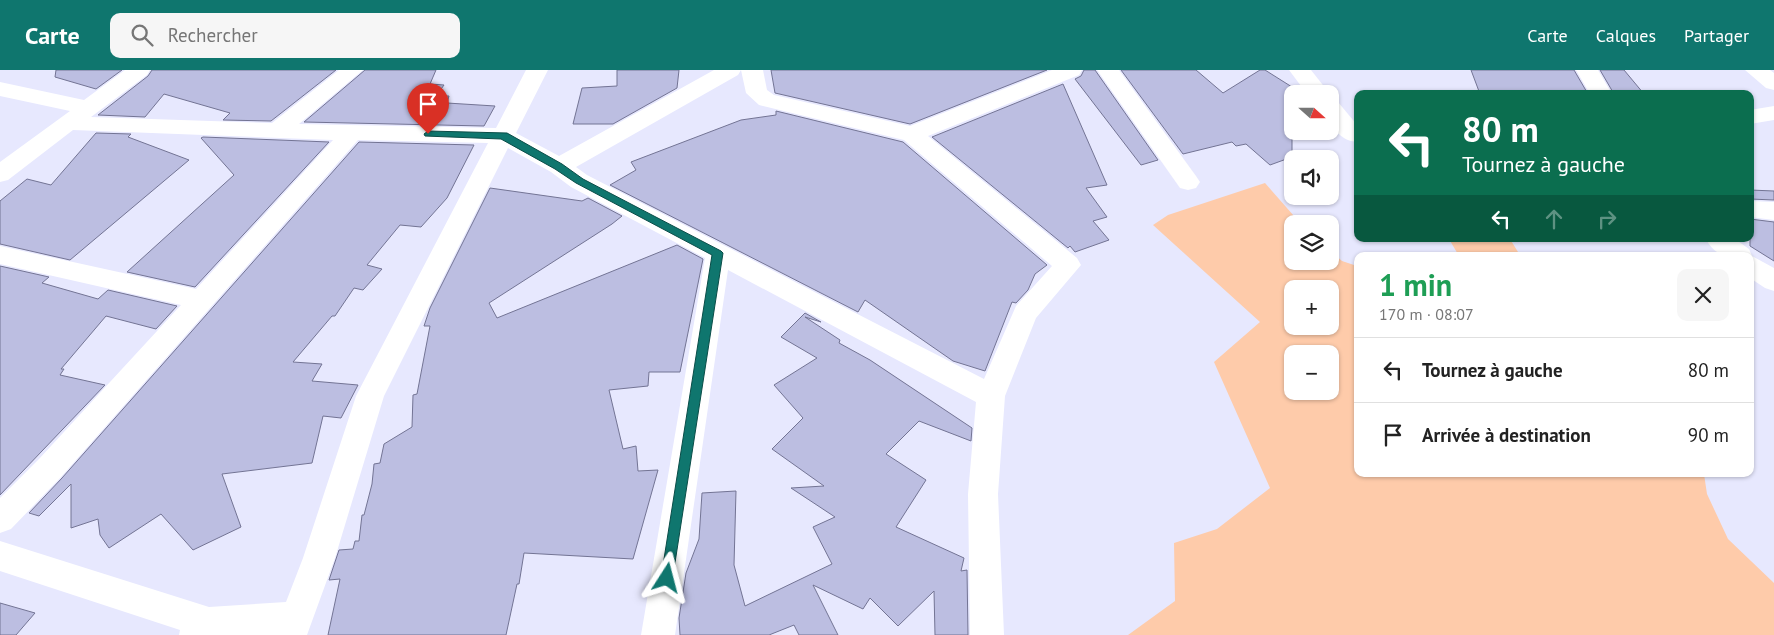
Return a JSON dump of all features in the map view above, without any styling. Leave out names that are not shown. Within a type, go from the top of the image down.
[{"type":"street","points":[[0,174],[139,70]]},
{"type":"street","points":[[277,131],[352,70]]},
{"type":"street","points":[[0,556],[202,629],[294,626],[319,558],[370,396],[537,70]]},
{"type":"street","points":[[558,166],[730,70]]},
{"type":"street","points":[[752,70],[758,93],[767,100],[912,134],[1068,265],[1024,313],[991,396],[983,494],[987,635]]},
{"type":"street","points":[[912,134],[1071,70]]},
{"type":"street","points":[[1108,70],[1188,182]]},
{"type":"street","points":[[1300,70],[1312,85]]},
{"type":"street","points":[[1587,70],[1599,90]]},
{"type":"street","points":[[1756,70],[1774,83]]},
{"type":"street","points":[[0,89],[89,108]]},
{"type":"street","points":[[1754,116],[1774,113]]},
{"type":"street","points":[[1339,118],[1352,135]]},
{"type":"street","points":[[68,123],[277,131],[503,136],[558,166],[579,181],[991,396]]},
{"type":"street","points":[[0,520],[50,468],[353,132]]},
{"type":"street","points":[[1754,209],[1774,211]]},
{"type":"street","points":[[1722,242],[1735,252]]},
{"type":"street","points":[[658,635],[718,253]]},
{"type":"street","points":[[4,260],[201,300]]},
{"type":"street","points":[[1754,267],[1774,281]]},
{"type":"shaded area","points":[[1265,183],[1293,215],[1284,215],[1284,270],[1339,270],[1339,258],[1354,265],[1354,477],[1704,477],[1707,494],[1728,539],[1774,583],[1774,635],[1128,635],[1175,601],[1174,543],[1217,529],[1270,488],[1214,362],[1260,322],[1153,225],[1168,215]]},
{"type":"shaded area","points":[[1451,242],[1512,242],[1518,252],[1457,252]]},
{"type":"building","points":[[56,70],[122,70],[96,89],[55,77]]},
{"type":"building","points":[[152,70],[336,70],[271,121],[223,120],[230,113],[164,94],[145,117],[98,115],[148,76]]},
{"type":"building","points":[[365,70],[436,70],[430,84],[444,85],[436,96],[449,96],[447,103],[495,106],[484,126],[304,122]]},
{"type":"building","points":[[617,70],[679,70],[677,88],[613,124],[573,124],[582,88],[617,86]]},
{"type":"building","points":[[771,70],[1047,70],[910,124],[775,93]]},
{"type":"building","points":[[1084,70],[1095,70],[1158,160],[1141,165],[1075,79],[1081,76]]},
{"type":"building","points":[[1121,70],[1196,70],[1223,93],[1260,70],[1265,70],[1289,85],[1284,85],[1284,140],[1292,140],[1292,150],[1284,150],[1284,160],[1270,165],[1246,144],[1236,146],[1232,142],[1183,154]]},
{"type":"building","points":[[1471,70],[1574,70],[1586,90],[1478,90]]},
{"type":"building","points":[[1600,70],[1624,70],[1641,90],[1612,90]]},
{"type":"building","points":[[1063,84],[1107,185],[1086,188],[1107,217],[1093,221],[1109,240],[1075,252],[1070,246],[1068,248],[932,137]]},
{"type":"building","points":[[776,111],[903,142],[1047,265],[1035,274],[1028,290],[1016,303],[1012,302],[985,371],[953,361],[865,300],[858,312],[610,185],[636,170],[631,162],[741,120],[776,115]]},
{"type":"building","points":[[96,133],[131,134],[128,137],[189,160],[70,260],[0,244],[0,201],[27,179],[51,185]]},
{"type":"building","points":[[201,138],[329,142],[195,287],[127,272],[234,175]]},
{"type":"building","points":[[359,142],[474,145],[447,198],[421,227],[400,225],[367,265],[382,269],[363,290],[354,288],[335,316],[332,316],[293,362],[322,364],[312,381],[358,385],[341,418],[323,416],[312,463],[222,474],[241,527],[193,550],[161,514],[109,548],[100,535],[98,519],[71,528],[71,484],[39,516],[29,513],[62,478]]},
{"type":"building","points":[[490,188],[582,201],[588,198],[622,216],[489,303],[497,318],[677,245],[703,259],[680,372],[649,372],[648,386],[609,390],[623,449],[636,446],[638,471],[658,470],[633,559],[524,553],[519,584],[517,584],[506,635],[328,635],[340,579],[329,580],[339,550],[353,549],[355,541],[359,541],[362,515],[364,515],[372,484],[374,464],[380,463],[384,444],[412,427],[413,395],[417,394],[430,326],[424,326],[430,308]]},
{"type":"building","points":[[1754,190],[1774,191],[1774,200],[1754,199]]},
{"type":"building","points":[[1754,220],[1774,222],[1774,261],[1750,246],[1750,242],[1754,242]]},
{"type":"building","points":[[0,266],[49,277],[42,283],[98,299],[108,290],[177,306],[156,329],[106,316],[61,369],[64,369],[60,375],[105,385],[0,495]]},
{"type":"building","points":[[805,313],[821,322],[805,317],[840,340],[839,343],[870,360],[972,428],[971,441],[919,421],[886,454],[926,480],[896,527],[964,558],[961,571],[967,570],[968,635],[935,635],[934,591],[898,626],[870,598],[863,609],[813,585],[838,635],[799,635],[794,625],[769,635],[680,635],[679,618],[686,573],[699,539],[702,493],[736,491],[734,565],[745,606],[832,564],[813,527],[835,517],[791,488],[824,486],[772,449],[803,418],[774,385],[817,358],[781,337]]},
{"type":"building","points":[[0,603],[35,613],[16,635],[0,635]]},
{"type":"route","points":[[428,134],[503,136],[558,166],[579,181],[718,253],[667,578]]}]
